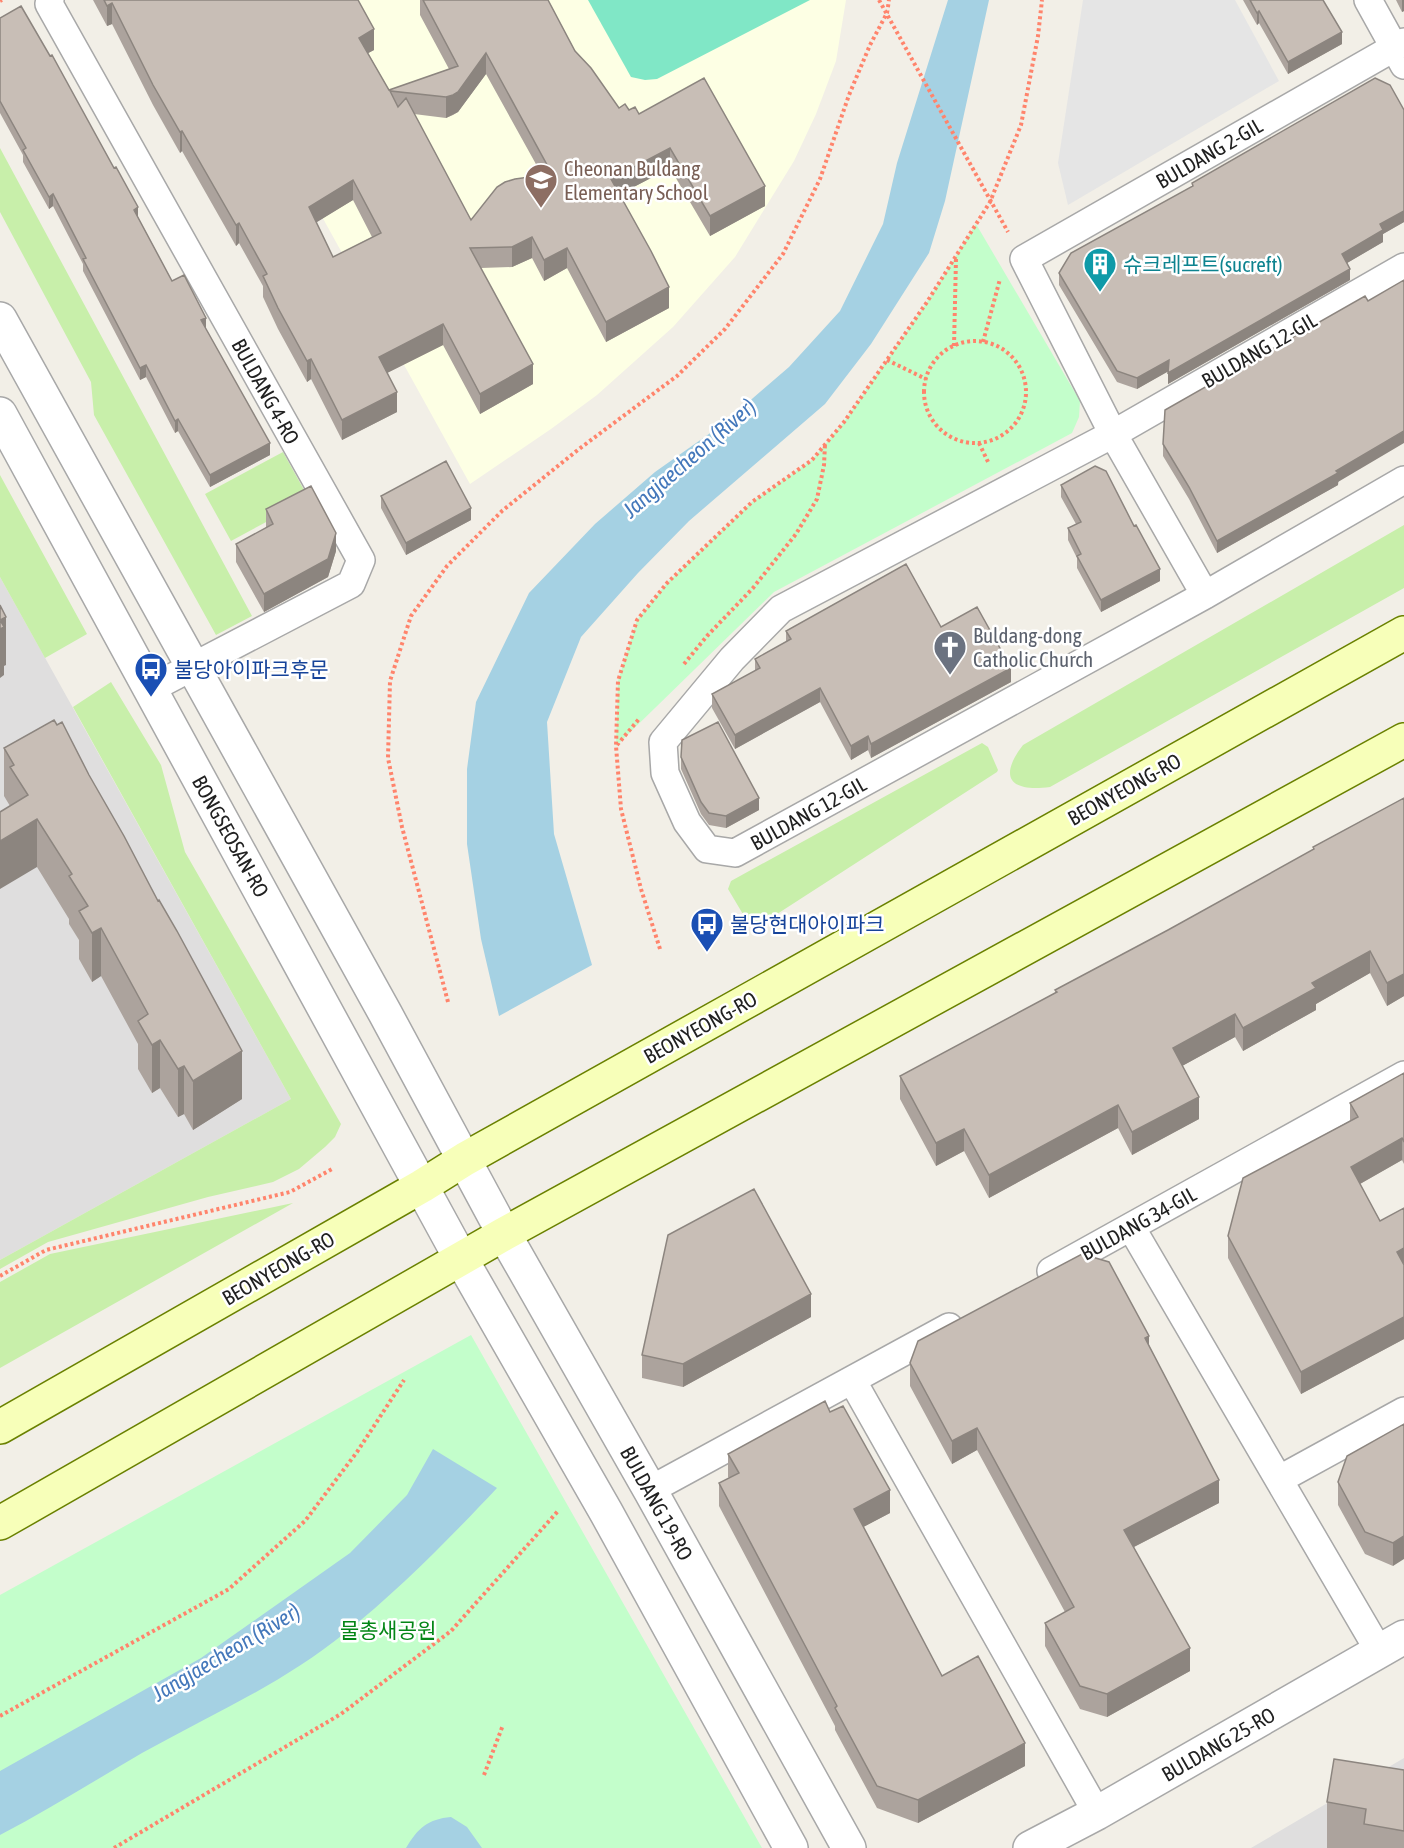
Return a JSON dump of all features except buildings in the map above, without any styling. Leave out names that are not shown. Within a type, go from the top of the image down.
[{"type":"main road","name":"BEONYEONG-RO","points":[[0,1427],[422,1186],[465,1159],[1404,633]]},
{"type":"main road","points":[[0,1523],[504,1234],[1404,740]]},
{"type":"street","name":"BULDANG 4-RO","points":[[50,0],[49,4],[361,560],[351,584],[150,689]]},
{"type":"street","name":"BULDANG 2-GIL","points":[[1013,264],[1401,52],[1368,0]]},
{"type":"street","points":[[1013,264],[1205,595],[1404,480]]},
{"type":"street","name":"BULDANG 12-GIL","points":[[1205,595],[735,853],[707,849],[687,822],[665,772],[663,742],[732,659],[782,609],[1113,434],[1404,267]]},
{"type":"street","points":[[0,319],[465,1159]]},
{"type":"street","name":"BONGSEOSAN-RO","points":[[0,414],[462,1259]]},
{"type":"street","name":"BULDANG 34-GIL","points":[[1028,1284],[1404,1075]]},
{"type":"street","name":"BULDANG 19-RO","points":[[465,1159],[504,1234],[650,1490],[849,1848]]},
{"type":"street","points":[[1131,1227],[1280,1479],[1392,1644]]},
{"type":"street","points":[[462,1259],[606,1512],[791,1848]]},
{"type":"street","points":[[650,1490],[966,1318]]},
{"type":"street","points":[[852,1380],[1097,1813]]},
{"type":"street","points":[[1280,1479],[1404,1411]]},
{"type":"street","name":"BULDANG 25-RO","points":[[1030,1848],[1097,1813],[1392,1644]]},
{"type":"path","points":[[879,0],[990,201]]},
{"type":"path","points":[[448,1002],[402,827],[388,758],[390,681],[411,616],[447,566],[502,512],[579,449],[677,376],[724,329],[783,254],[820,179],[849,95],[870,45],[887,13],[889,0]]},
{"type":"path","points":[[660,949],[641,889],[621,809],[616,746],[618,681],[637,620],[668,583],[752,502],[812,460],[844,422],[956,257],[990,201],[1021,125],[1038,36],[1042,0]]},
{"type":"path","points":[[954,346],[956,257]]},
{"type":"path","points":[[983,342],[1013,264]]},
{"type":"path","points":[[977,340],[994,344],[1008,352],[1018,366],[1025,382],[1026,399],[1020,416],[1010,429],[996,439],[979,443],[962,441],[946,434],[934,422],[926,408],[923,391],[934,360],[946,349],[954,346],[961,342],[977,340]]},
{"type":"path","points":[[887,360],[926,379]]},
{"type":"path","points":[[979,443],[993,470]]},
{"type":"path","points":[[681,668],[707,636],[753,588],[796,534],[817,499],[824,465],[825,444]]},
{"type":"path","points":[[616,746],[646,710]]},
{"type":"path","points":[[0,1276],[46,1250],[290,1192],[334,1168]]},
{"type":"path","points":[[0,1716],[229,1589],[305,1521],[357,1452],[404,1380]]},
{"type":"path","points":[[114,1848],[360,1701],[451,1631],[558,1511]]},
{"type":"path","points":[[484,1774],[503,1725]]},
{"type":"shaded area","name":"Cheonan Buldang Elementary School","points":[[202,0],[846,0],[836,61],[816,114],[794,161],[735,257],[673,327],[597,395],[470,484]]},
{"type":"shaded area","points":[[1083,0],[1235,0],[1279,81],[1068,205],[1058,163]]},
{"type":"shaded area","points":[[0,577],[291,1099],[0,1260]]},
{"type":"shaded area","points":[[1404,1758],[1404,1848],[1251,1848]]},
{"type":"green space","points":[[588,0],[810,0],[657,79],[645,80],[631,77]]},
{"type":"green space","points":[[0,148],[252,616],[216,635],[94,415],[91,382],[0,212]]},
{"type":"green space","points":[[976,224],[1080,401],[1079,417],[1072,433],[774,592],[616,746],[618,681],[637,620],[667,583],[752,502],[812,460],[844,422],[927,302]]},
{"type":"green space","points":[[283,452],[309,499],[231,541],[205,494]]},
{"type":"green space","points":[[0,475],[87,634],[45,658],[0,577]]},
{"type":"green space","points":[[1404,525],[1404,588],[1050,787],[1026,787],[1012,781],[1011,767],[1023,745]]},
{"type":"green space","points":[[111,682],[161,765],[185,852],[341,1124],[335,1137],[325,1147],[299,1169],[273,1182],[208,1197],[48,1242],[0,1269],[0,1260],[291,1099],[73,707]]},
{"type":"green space","points":[[982,743],[988,747],[997,772],[757,927],[750,926],[728,889],[731,881]]},
{"type":"green space","points":[[293,1203],[0,1368],[0,1282],[50,1254]]},
{"type":"green space","name":"물총새공원","points":[[471,1335],[762,1848],[0,1848],[0,1595]]},
{"type":"water","name":"Jangjaecheon (River)","points":[[948,0],[989,0],[945,201],[929,253],[871,344],[825,404],[689,521],[638,573],[581,637],[547,722],[554,834],[592,965],[499,1016],[481,939],[467,844],[467,769],[476,702],[529,593],[595,524],[655,472],[723,424],[789,367],[840,311],[883,224],[897,163]]},
{"type":"water","name":"Jangjaecheon (River)","points":[[433,1449],[497,1488],[385,1600],[297,1668],[142,1753],[0,1835],[0,1771],[201,1658],[350,1553],[407,1495]]},
{"type":"water","points":[[451,1817],[467,1827],[482,1848],[406,1848],[424,1826],[436,1820]]},
{"type":"place","name":"Cheonan Buldang Elementary School","points":[[541,209]]},
{"type":"place","name":"슈크레프트(sucreft)","points":[[1100,293]]},
{"type":"place","name":"Buldang-dong Catholic Church","points":[[950,676]]},
{"type":"place","name":"불당아이파크후문","points":[[151,698]]},
{"type":"place","name":"불당현대아이파크","points":[[707,953]]}]
